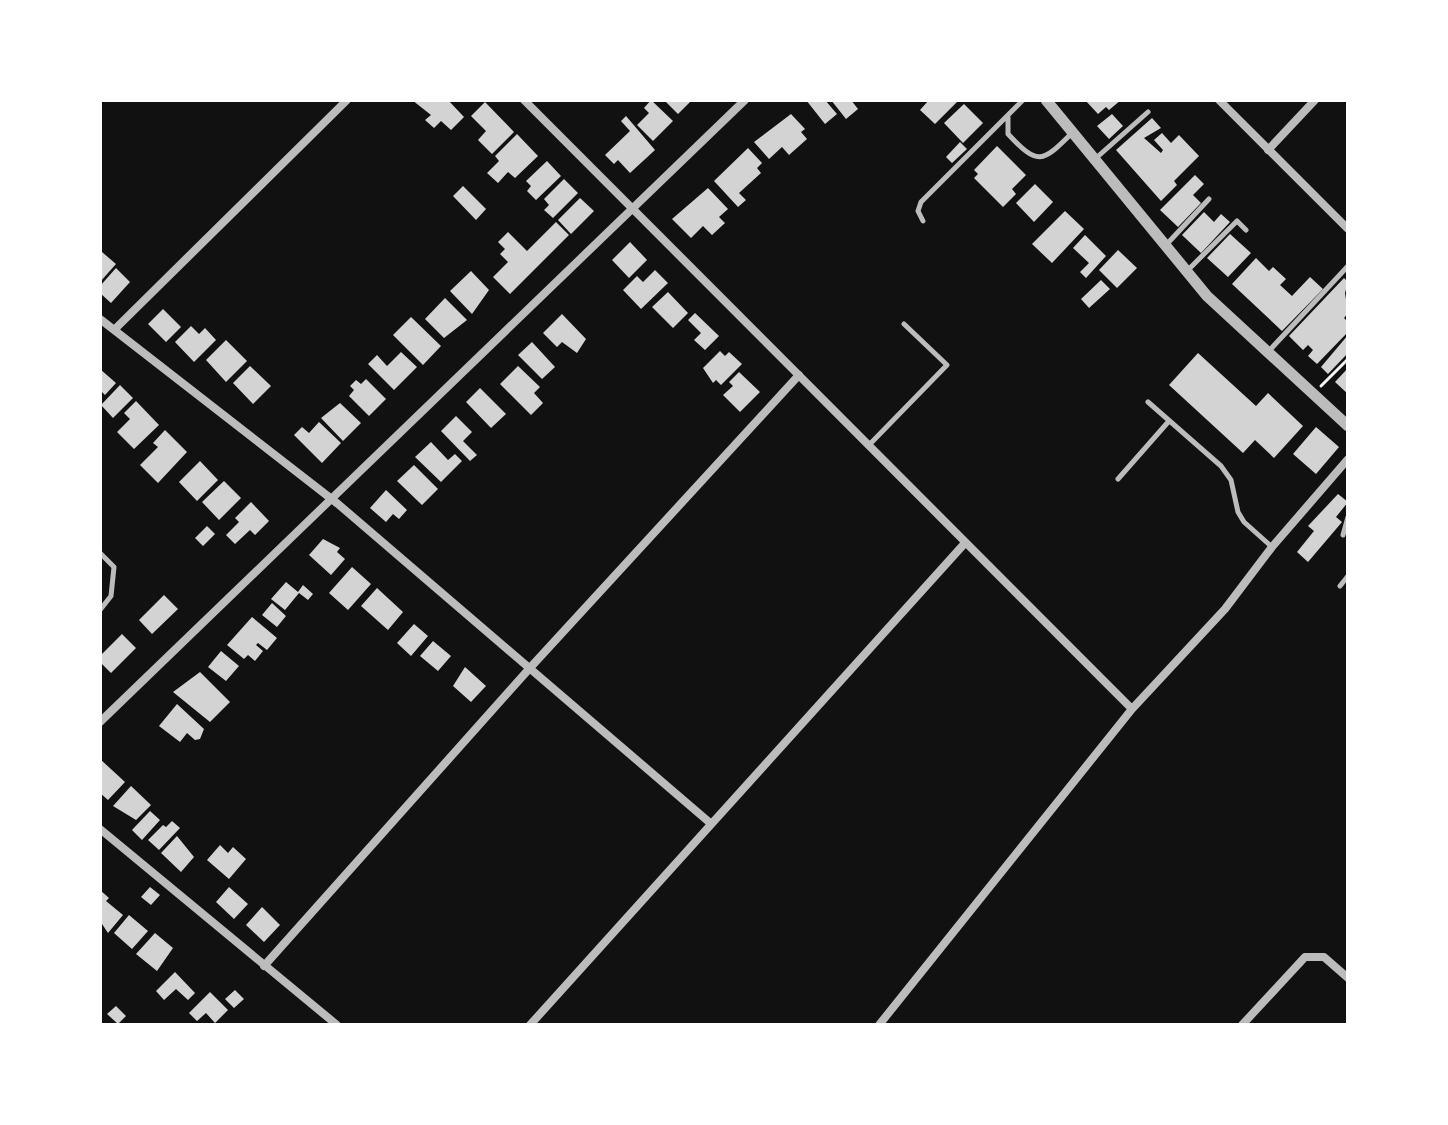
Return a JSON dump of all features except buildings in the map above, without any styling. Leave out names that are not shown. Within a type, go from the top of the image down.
[{"type":"street","points":[[114,330],[347,100]]},
{"type":"street","points":[[524,100],[1132,709]]},
{"type":"street","points":[[101,719],[745,100]]},
{"type":"street","points":[[1046,100],[1186,272],[1267,354],[1348,426]]},
{"type":"street","points":[[1219,100],[1348,229]]},
{"type":"street","points":[[1268,150],[1315,100]]},
{"type":"street","points":[[100,319],[332,499],[709,822]]},
{"type":"street","points":[[264,966],[529,669],[799,375]]},
{"type":"street","points":[[879,1025],[1132,709],[1225,609],[1272,547],[1348,459]]},
{"type":"street","points":[[530,1025],[709,822],[965,543]]},
{"type":"street","points":[[100,829],[337,1025]]},
{"type":"street","points":[[1242,1025],[1305,957],[1324,957],[1348,978]]},
{"type":"lane","points":[[923,221],[918,211],[921,202],[1023,100]]},
{"type":"lane","points":[[1094,160],[1148,112]]},
{"type":"lane","points":[[1009,116],[1008,134],[1029,157],[1040,159],[1051,153],[1072,133]]},
{"type":"lane","points":[[1164,247],[1209,199]]},
{"type":"lane","points":[[1186,272],[1237,221],[1246,230]]},
{"type":"lane","points":[[1267,354],[1348,266]]},
{"type":"lane","points":[[869,445],[947,365],[904,324]]},
{"type":"lane","points":[[1148,402],[1221,466],[1231,480],[1238,512],[1249,528],[1272,547]]},
{"type":"lane","points":[[1118,479],[1169,421]]},
{"type":"lane","points":[[1343,535],[1348,517]]},
{"type":"lane","points":[[100,553],[114,567],[111,596],[100,610]]},
{"type":"lane","points":[[1340,586],[1348,576]]},
{"type":"path","points":[[1312,395],[1348,359]]}]
